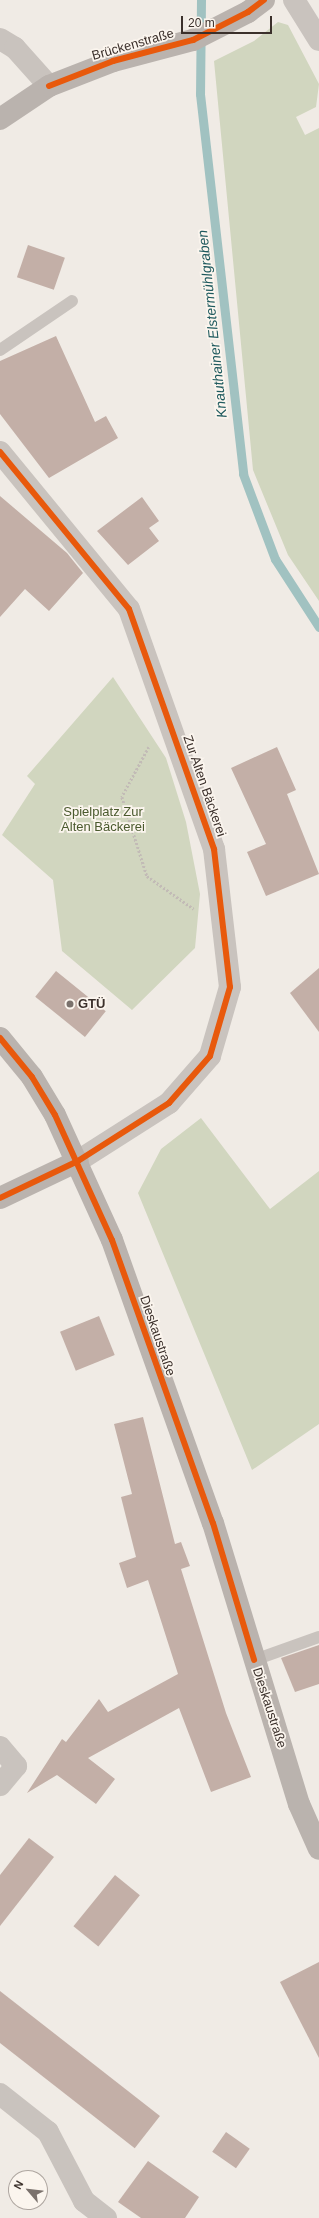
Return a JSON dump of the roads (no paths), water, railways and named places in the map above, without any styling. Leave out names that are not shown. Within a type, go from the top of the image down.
[{"type":"main road","name":"Brückenstraße","points":[[0,119],[48,86],[113,61],[175,45],[217,30],[256,6]]},
{"type":"main road","name":"Dieskaustraße","points":[[0,1038],[32,1077],[78,1161],[112,1240],[210,1516],[299,1804],[319,1850]]},
{"type":"main road","points":[[0,1198],[78,1161]]},
{"type":"street","points":[[294,0],[319,40]]},
{"type":"street","points":[[0,39],[15,48],[48,86]]},
{"type":"street","name":"Zur Alten Bäckerei","points":[[0,452],[129,609],[214,849],[230,987],[210,1056],[169,1103],[78,1161]]},
{"type":"street","points":[[0,1747],[16,1766],[0,1785]]},
{"type":"street","points":[[0,2094],[48,2132],[84,2201],[106,2218]]},
{"type":"lane","points":[[0,350],[72,301]]},
{"type":"lane","points":[[254,1660],[319,1637]]},
{"type":"waterway","name":"Knauthainer Elstermühlgraben","points":[[201,0],[200,94],[243,474],[275,559],[319,627]]},
{"type":"place","name":"GTÜ","points":[[70,1004]]},
{"type":"park label","name":"Spielplatz Zur Alten Bäckerei","points":[[103,820]]}]
